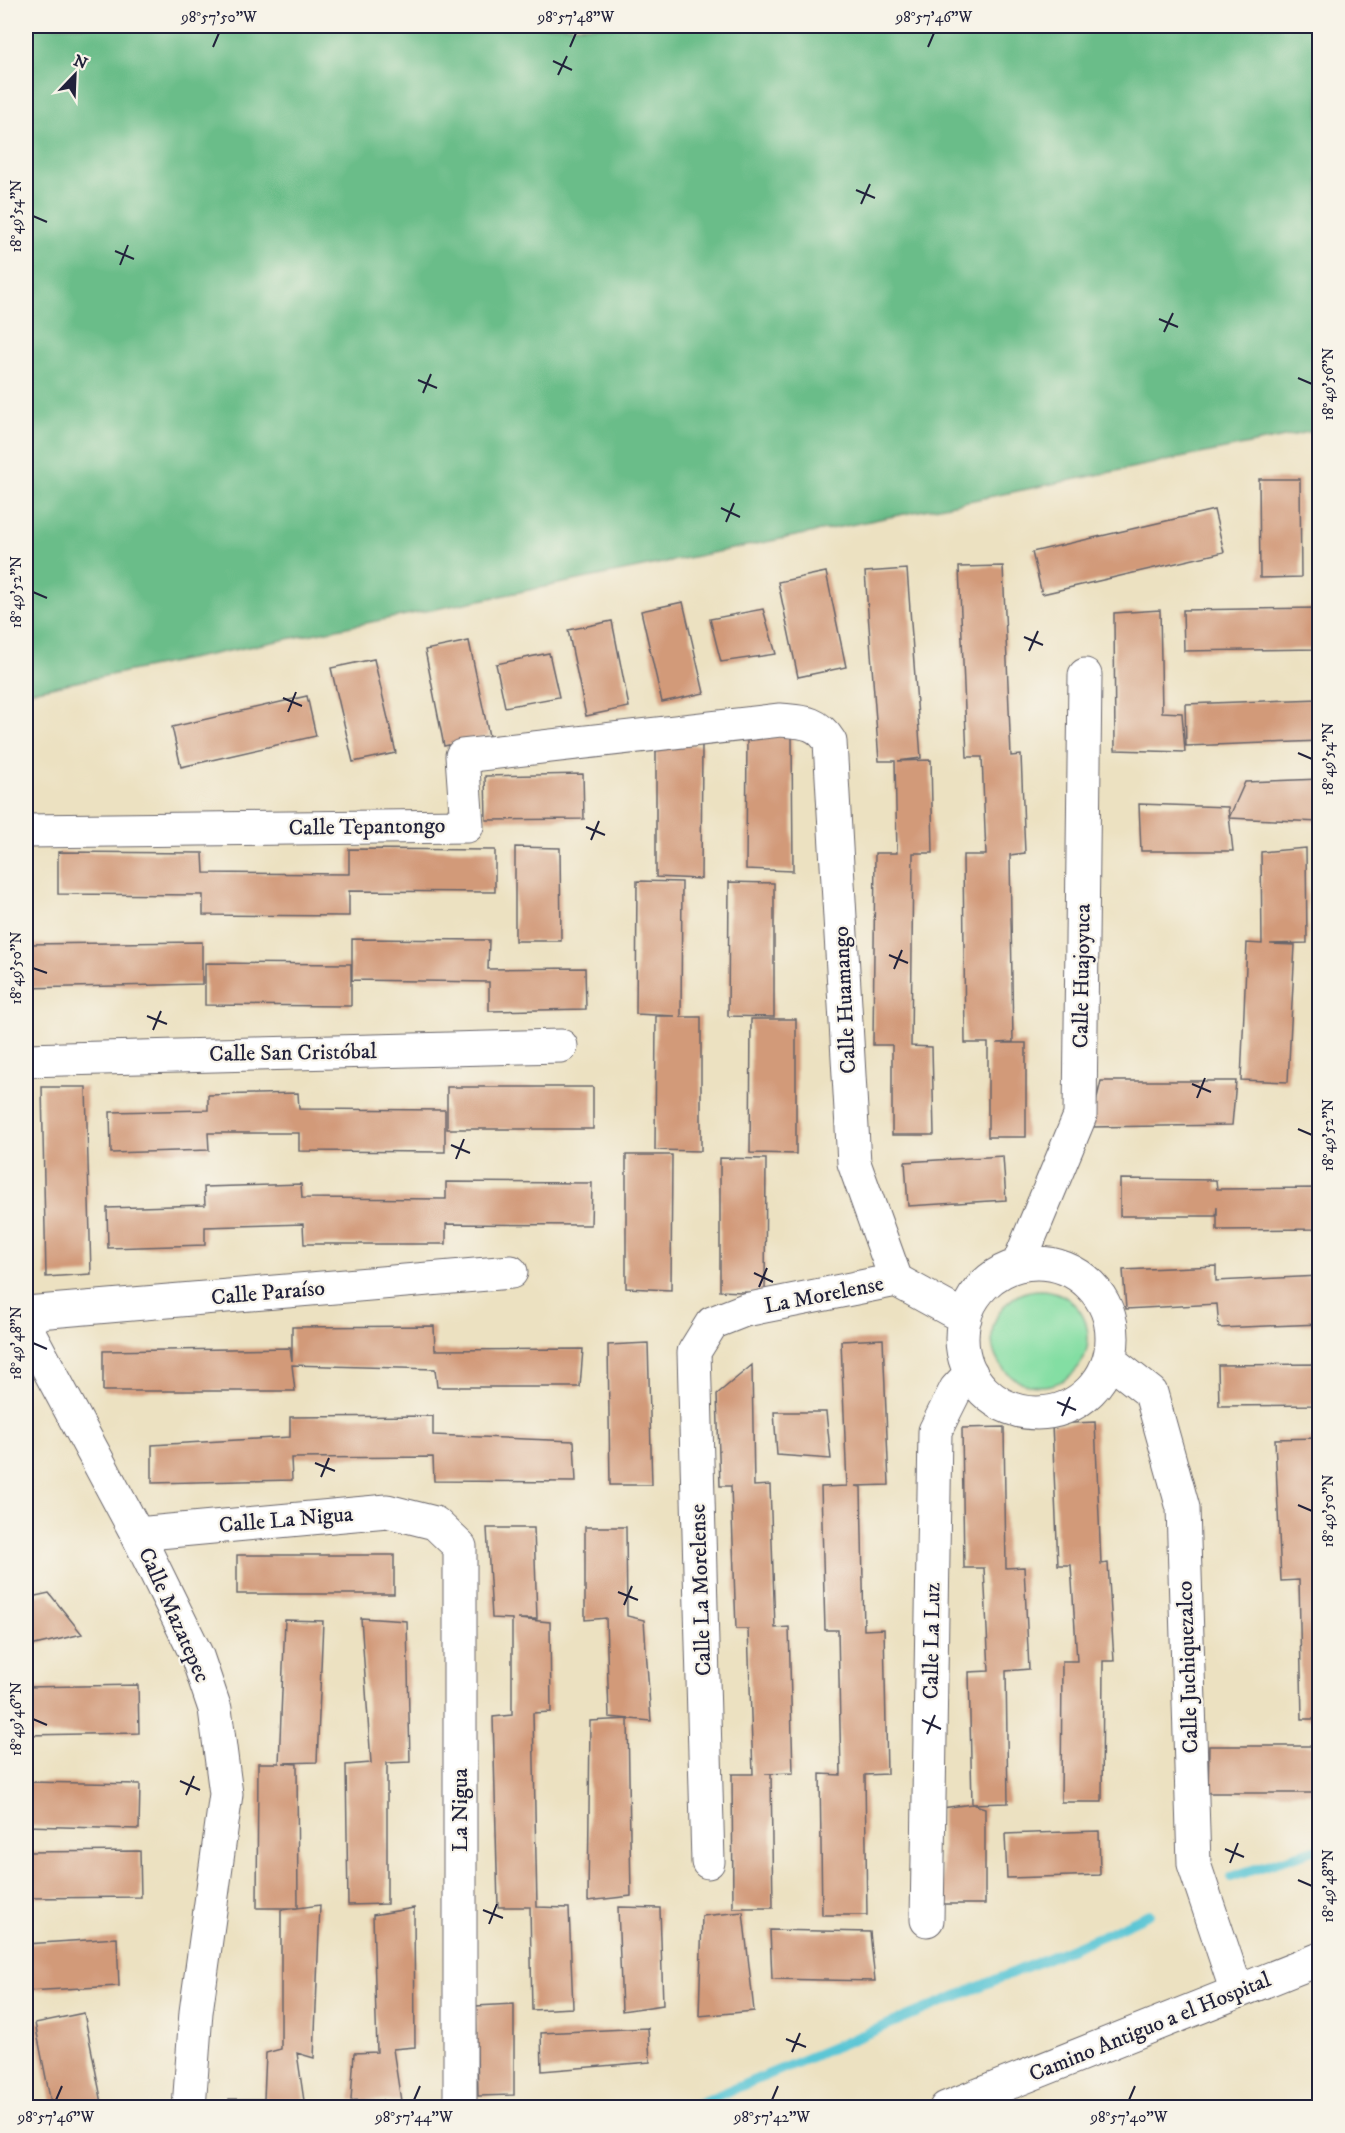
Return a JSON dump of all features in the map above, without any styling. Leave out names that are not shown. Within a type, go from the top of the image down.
[{"type":"street","name":"Calle Huajoyuca","points":[[1018,1265],[1080,1116],[1085,675]]},
{"type":"street","name":"Calle Tepantongo","points":[[26,831],[467,826],[462,756],[780,720],[810,723]]},
{"type":"street","name":"Calle Huamango","points":[[810,723],[824,732],[830,742],[854,1163],[896,1280]]},
{"type":"street","name":"Calle San Cristóbal","points":[[26,1060],[561,1046]]},
{"type":"street","points":[[1039,1262],[1065,1268],[1088,1281],[1104,1302],[1112,1324],[1112,1348],[1106,1370],[1092,1390],[1073,1404],[1052,1412],[1027,1412],[1005,1406],[985,1392],[970,1373],[962,1349],[965,1318],[972,1298],[990,1279],[1018,1265],[1039,1262]]},
{"type":"street","name":"Calle Paraíso","points":[[26,1313],[511,1272]]},
{"type":"street","name":"La Morelense","points":[[712,1323],[745,1310],[896,1280],[965,1318]]},
{"type":"street","name":"Calle La Morelense","points":[[708,1862],[694,1352],[712,1323]]},
{"type":"street","name":"Calle Mazatepec","points":[[26,1327],[137,1534],[197,1656],[215,1709],[226,1794],[196,2012],[189,2108]]},
{"type":"street","name":"Calle Juchiquezalco","points":[[1109,1360],[1151,1393],[1183,1508],[1194,1864],[1237,1992]]},
{"type":"street","name":"Calle La Luz","points":[[927,1920],[935,1431],[956,1389],[970,1373]]},
{"type":"street","name":"Calle La Nigua","points":[[137,1534],[387,1511],[435,1522]]},
{"type":"street","name":"La Nigua","points":[[435,1522],[460,1547],[460,2108]]},
{"type":"street","name":"Camino Antiguo a el Hospital","points":[[946,2108],[1320,1959]]},
{"type":"green space","points":[[26,26],[1319,26],[1319,430],[26,692]]},
{"type":"green space","points":[[1040,1290],[1058,1294],[1074,1304],[1084,1320],[1088,1338],[1084,1356],[1074,1372],[1058,1382],[1040,1386],[1022,1382],[1006,1372],[996,1356],[992,1338],[996,1320],[1006,1304],[1022,1294]]},
{"type":"building","points":[[1259,479],[1300,479],[1301,577],[1260,578]]},
{"type":"building","points":[[1214,510],[1224,552],[1042,594],[1032,552]]},
{"type":"building","points":[[1003,566],[1011,756],[1021,755],[1025,853],[1010,855],[1013,1042],[997,1043],[1026,1043],[1026,1137],[988,1137],[988,1043],[965,1043],[963,855],[986,855],[982,757],[967,757],[959,567]]},
{"type":"building","points":[[907,569],[921,758],[898,761],[931,760],[933,853],[913,853],[911,1046],[932,1047],[934,1135],[892,1135],[892,1045],[873,1045],[875,853],[897,853],[895,761],[879,761],[865,572]]},
{"type":"building","points":[[826,572],[846,667],[798,677],[778,582]]},
{"type":"building","points":[[683,602],[704,693],[662,702],[641,611]]},
{"type":"building","points":[[1320,608],[1320,649],[1184,651],[1183,610]]},
{"type":"building","points":[[763,609],[776,654],[721,662],[710,619]]},
{"type":"building","points":[[1160,610],[1162,712],[1182,713],[1185,752],[1115,750],[1114,613]]},
{"type":"building","points":[[612,621],[629,707],[586,716],[568,630]]},
{"type":"building","points":[[469,641],[489,736],[444,746],[425,650]]},
{"type":"building","points":[[549,653],[559,697],[505,707],[496,664]]},
{"type":"building","points":[[374,659],[396,753],[353,762],[331,668]]},
{"type":"building","points":[[307,696],[316,736],[181,767],[172,727]]},
{"type":"building","points":[[1320,699],[1320,741],[1186,746],[1185,704]]},
{"type":"building","points":[[747,736],[792,736],[793,871],[746,869]]},
{"type":"building","points":[[656,744],[702,745],[701,879],[656,877]]},
{"type":"building","points":[[583,774],[584,819],[486,820],[485,776]]},
{"type":"building","points":[[1320,779],[1320,822],[1229,818],[1245,782]]},
{"type":"building","points":[[1139,804],[1228,807],[1233,851],[1141,851]]},
{"type":"building","points":[[515,847],[560,848],[561,941],[515,941]]},
{"type":"building","points":[[1306,848],[1307,943],[1270,944],[1295,945],[1288,1082],[1241,1080],[1247,943],[1262,944],[1261,852]]},
{"type":"building","points":[[349,849],[495,850],[495,892],[349,891],[349,916],[203,915],[203,895],[58,894],[58,852],[203,853],[204,873],[349,874]]},
{"type":"building","points":[[637,881],[682,882],[681,1017],[701,1017],[701,1151],[655,1150],[656,1016],[675,1016],[636,1014]]},
{"type":"building","points":[[729,882],[774,883],[774,1017],[728,1016]]},
{"type":"building","points":[[352,939],[489,940],[488,969],[585,968],[586,1009],[489,1011],[489,982],[352,980]]},
{"type":"building","points":[[202,942],[202,984],[26,988],[26,944]]},
{"type":"building","points":[[205,963],[351,964],[351,1006],[205,1005]]},
{"type":"building","points":[[751,1019],[796,1019],[796,1154],[750,1153]]},
{"type":"building","points":[[1101,1081],[1236,1081],[1232,1125],[1090,1127]]},
{"type":"building","points":[[42,1087],[86,1087],[91,1274],[46,1277]]},
{"type":"building","points":[[447,1087],[593,1087],[593,1129],[447,1129]]},
{"type":"building","points":[[298,1093],[299,1109],[445,1110],[445,1152],[299,1151],[299,1133],[208,1133],[209,1150],[111,1153],[110,1112],[208,1110],[208,1095]]},
{"type":"building","points":[[626,1155],[672,1155],[671,1290],[626,1288]]},
{"type":"building","points":[[1003,1156],[1006,1200],[908,1206],[905,1162]]},
{"type":"building","points":[[720,1158],[766,1159],[765,1293],[720,1291]]},
{"type":"building","points":[[1120,1179],[1216,1180],[1217,1189],[1320,1188],[1320,1229],[1217,1230],[1217,1207],[1216,1216],[1120,1216]]},
{"type":"building","points":[[446,1182],[592,1183],[591,1225],[446,1224],[446,1244],[304,1244],[303,1224],[205,1227],[205,1245],[108,1248],[107,1208],[205,1205],[204,1187],[301,1184],[302,1198],[446,1199]]},
{"type":"building","points":[[1216,1266],[1216,1281],[1320,1276],[1320,1324],[1219,1328],[1217,1304],[1126,1309],[1123,1270]]},
{"type":"building","points":[[434,1326],[435,1350],[583,1349],[580,1387],[437,1387],[435,1369],[292,1365],[295,1391],[103,1391],[103,1351],[290,1348],[292,1361],[292,1327]]},
{"type":"building","points":[[883,1339],[889,1485],[855,1486],[861,1487],[864,1630],[884,1629],[887,1774],[865,1775],[867,1915],[822,1915],[820,1774],[841,1775],[838,1630],[825,1630],[821,1487],[847,1486],[841,1341]]},
{"type":"building","points":[[648,1343],[652,1485],[610,1485],[608,1345]]},
{"type":"building","points":[[1320,1364],[1320,1405],[1219,1406],[1218,1365]]},
{"type":"building","points":[[752,1365],[754,1486],[770,1485],[775,1628],[789,1627],[793,1773],[765,1774],[771,1774],[773,1908],[733,1908],[732,1774],[753,1774],[748,1629],[736,1629],[731,1486],[720,1486],[717,1394]]},
{"type":"building","points":[[774,1412],[826,1412],[831,1459],[777,1455]]},
{"type":"building","points":[[433,1416],[433,1435],[574,1441],[576,1482],[434,1481],[433,1457],[291,1458],[292,1480],[152,1483],[152,1445],[290,1437],[290,1417]]},
{"type":"building","points":[[1095,1422],[1101,1564],[1108,1563],[1114,1661],[1103,1661],[1102,1802],[1061,1802],[1062,1661],[1077,1661],[1071,1565],[1058,1565],[1052,1424]]},
{"type":"building","points":[[1004,1427],[1006,1568],[1024,1567],[1029,1669],[1006,1671],[1008,1803],[972,1804],[969,1672],[989,1671],[984,1568],[964,1568],[962,1428]]},
{"type":"building","points":[[1317,1438],[1320,1519],[1320,1719],[1302,1719],[1299,1580],[1281,1581],[1275,1439]]},
{"type":"building","points":[[585,1527],[626,1527],[627,1616],[644,1620],[651,1721],[609,1717],[606,1618],[585,1620]]},
{"type":"building","points":[[487,1528],[534,1528],[537,1619],[518,1619],[550,1622],[551,1712],[533,1713],[537,1907],[569,1908],[573,2008],[532,2010],[530,1907],[498,1907],[493,1717],[512,1715],[512,1619],[492,1618]]},
{"type":"building","points":[[237,1555],[394,1555],[394,1594],[237,1594]]},
{"type":"building","points":[[49,1593],[82,1634],[26,1647],[26,1598]]},
{"type":"building","points":[[361,1618],[407,1621],[410,1762],[387,1763],[387,1904],[348,1905],[346,1765],[371,1763]]},
{"type":"building","points":[[285,1620],[323,1621],[317,1762],[283,1763],[297,1764],[298,1908],[257,1908],[258,1763],[279,1763]]},
{"type":"building","points":[[138,1685],[139,1733],[26,1735],[26,1687]]},
{"type":"building","points":[[628,1719],[631,1896],[588,1901],[590,1721]]},
{"type":"building","points":[[1209,1746],[1320,1746],[1320,1793],[1208,1793]]},
{"type":"building","points":[[26,1782],[140,1784],[139,1829],[26,1826]]},
{"type":"building","points":[[972,1804],[985,1808],[985,1904],[942,1904],[942,1808]]},
{"type":"building","points":[[1099,1831],[1100,1875],[1007,1878],[1005,1834]]},
{"type":"building","points":[[140,1851],[141,1897],[26,1898],[26,1852]]},
{"type":"building","points":[[320,1905],[314,2058],[297,2053],[303,2108],[229,2108],[229,2099],[264,2099],[266,2053],[281,2049],[281,1910]]},
{"type":"building","points":[[618,1907],[660,1908],[663,2005],[622,2011]]},
{"type":"building","points":[[414,1908],[415,2047],[393,2049],[401,2101],[351,2100],[354,2053],[377,2052],[373,1915]]},
{"type":"building","points":[[743,1912],[754,2011],[699,2016],[702,1916]]},
{"type":"building","points":[[770,1930],[870,1932],[875,1981],[772,1979]]},
{"type":"building","points":[[117,1938],[119,1986],[26,1991],[26,1944]]},
{"type":"building","points":[[514,2004],[514,2095],[478,2096],[476,2006]]},
{"type":"building","points":[[84,2013],[103,2108],[52,2108],[35,2023]]},
{"type":"building","points":[[648,2028],[650,2062],[542,2071],[541,2033]]},
{"type":"waterway","points":[[1231,1877],[1320,1848]]},
{"type":"waterway","points":[[688,2108],[1149,1914]]}]
